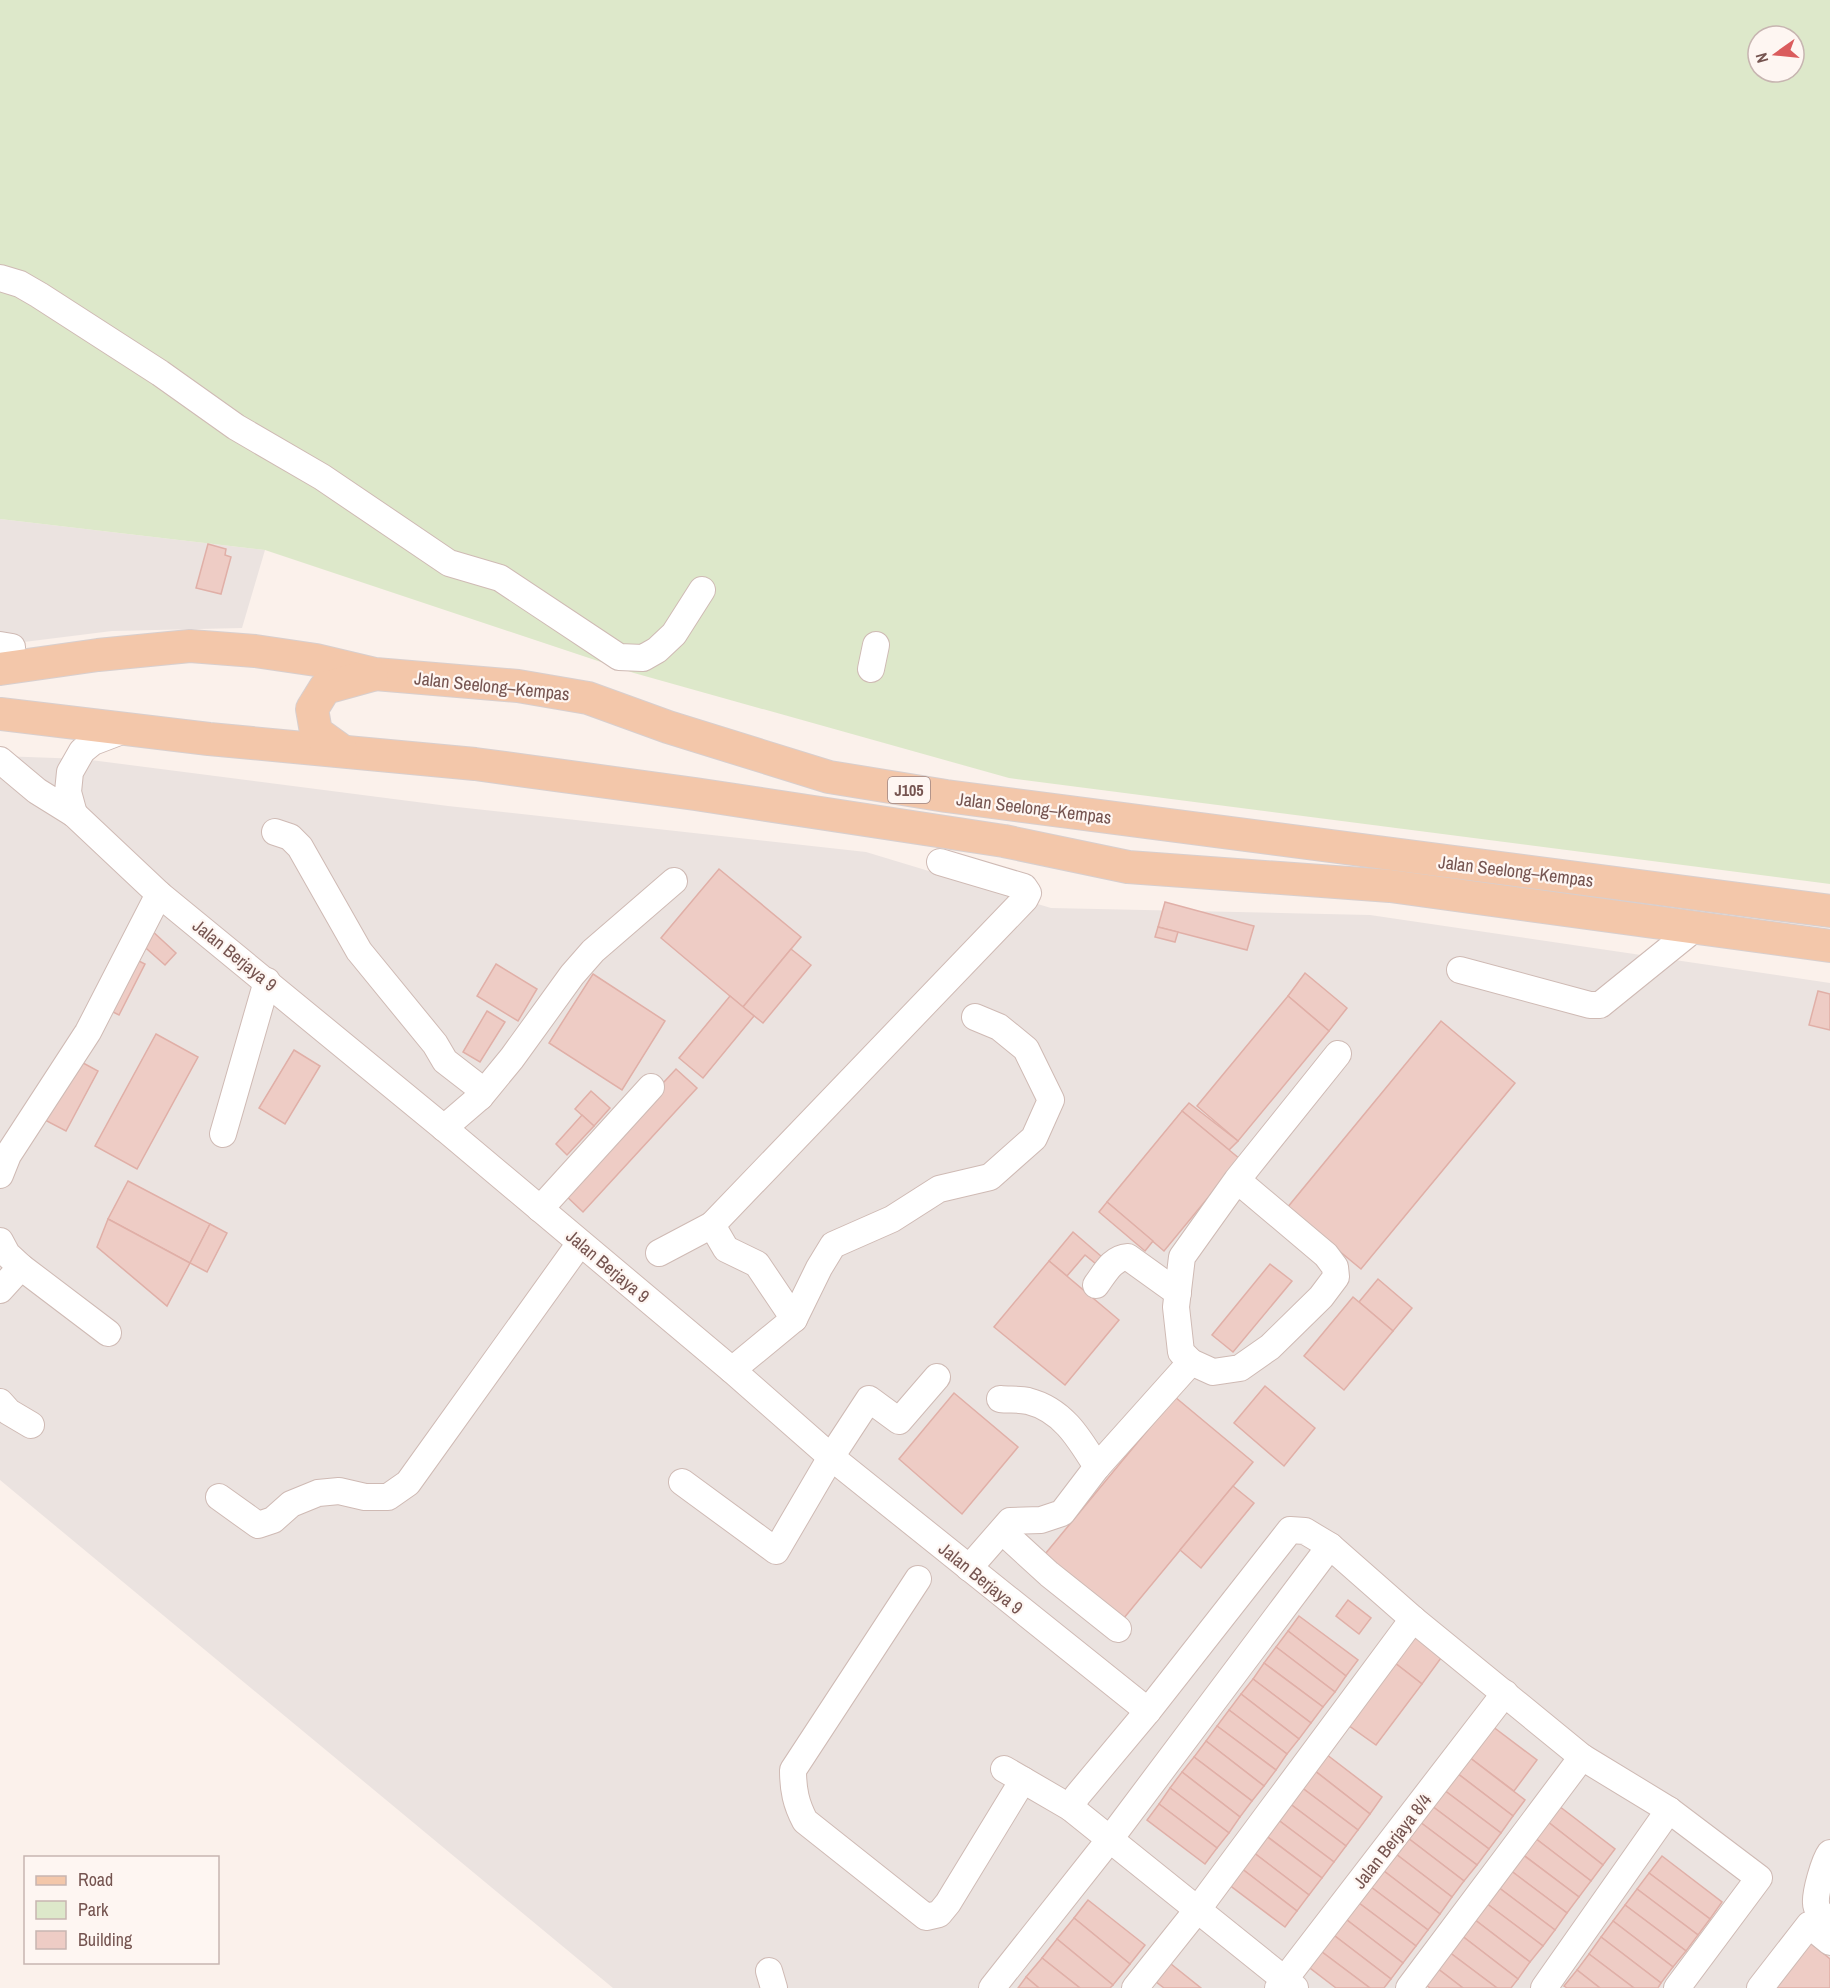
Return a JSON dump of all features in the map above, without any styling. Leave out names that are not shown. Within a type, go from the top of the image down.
[{"type":"main road","name":"Jalan Seelong–Kempas","points":[[4,654],[98,655],[190,646],[265,652],[316,660],[375,674],[518,686],[588,698],[668,727],[829,777],[946,796],[1830,911]]},
{"type":"main road","points":[[341,750],[316,732],[312,709],[326,688],[375,674]]},
{"type":"main road","name":"Jalan Seelong–Kempas","points":[[0,714],[209,739],[476,764],[1004,841],[1128,867],[1390,886],[1830,946]]},
{"type":"street","points":[[0,278],[20,284],[39,295],[160,373],[236,427],[322,477],[449,563],[500,578],[619,657],[643,658],[657,650],[674,634],[702,590]]},
{"type":"street","points":[[74,814],[68,792],[70,772],[82,752],[93,742],[127,729]]},
{"type":"street","name":"Jalan Berjaya 9","points":[[0,760],[37,791],[74,814],[159,894],[444,1128],[732,1370],[831,1457],[1148,1711]]},
{"type":"street","points":[[275,832],[290,837],[300,848],[358,951],[446,1060],[476,1085],[480,1097]]},
{"type":"street","points":[[659,1254],[712,1225],[1025,899],[1028,893],[1024,887],[940,862]]},
{"type":"street","points":[[444,1128],[480,1097],[586,959],[674,881]]},
{"type":"street","points":[[0,1175],[8,1155],[88,1032],[159,894]]},
{"type":"street","points":[[1460,970],[1590,1005],[1600,1005],[1694,929]]},
{"type":"street","points":[[224,1134],[267,981]]},
{"type":"street","points":[[732,1370],[794,1319],[833,1245],[892,1219],[939,1189],[990,1177],[1034,1138],[1051,1100],[1026,1048],[999,1027],[975,1017]]},
{"type":"street","points":[[1237,1180],[1326,1255],[1335,1267],[1336,1277],[1321,1297],[1270,1347],[1240,1368],[1214,1372],[1191,1362],[1181,1352],[1176,1307],[1182,1257],[1237,1180],[1338,1054]]},
{"type":"street","points":[[540,1209],[651,1087]]},
{"type":"street","points":[[712,1225],[726,1249],[758,1264],[794,1319]]},
{"type":"street","points":[[0,1241],[7,1254],[21,1267],[108,1333]]},
{"type":"street","points":[[219,1497],[258,1525],[273,1520],[291,1504],[318,1492],[339,1491],[365,1497],[388,1497],[395,1493],[408,1483],[580,1243]]},
{"type":"street","points":[[1096,1286],[1113,1263],[1122,1257],[1128,1257],[1178,1293]]},
{"type":"street","points":[[0,1290],[21,1267]]},
{"type":"street","points":[[969,1568],[1010,1521],[1041,1520],[1062,1513],[1097,1467],[1191,1362]]},
{"type":"street","points":[[682,1482],[776,1551],[831,1457],[870,1399],[899,1421],[937,1377]]},
{"type":"street","points":[[1000,1399],[1028,1401],[1050,1411],[1070,1425],[1097,1467]]},
{"type":"street","points":[[0,1402],[9,1412],[31,1425]]},
{"type":"street","points":[[1071,1809],[1077,1796],[1148,1711],[1290,1530],[1305,1531],[1330,1546],[1413,1618],[1582,1757],[1669,1810],[1759,1878],[1677,1988]]},
{"type":"street","points":[[1002,1531],[1049,1574],[1118,1629]]},
{"type":"street","points":[[992,1988],[1110,1839],[1330,1546]]},
{"type":"street","points":[[918,1579],[793,1770],[796,1805],[805,1821],[926,1917],[939,1914],[948,1903],[1014,1774],[1071,1809],[1110,1839],[1286,1985]]},
{"type":"street","points":[[1135,1988],[1197,1909],[1413,1618]]},
{"type":"street","name":"Jalan Berjaya 8/4","points":[[1286,1985],[1505,1694]]},
{"type":"street","points":[[1409,1988],[1582,1757]]},
{"type":"street","points":[[1544,1988],[1669,1810]]},
{"type":"street","points":[[1830,1853],[1825,1861],[1815,1904],[1820,1913],[1830,1921]]},
{"type":"street","points":[[1760,1988],[1809,1925],[1830,1942]]},
{"type":"shaded area","points":[[0,519],[265,550],[242,628],[112,631],[0,645]]},
{"type":"shaded area","points":[[0,756],[83,759],[448,806],[866,852],[1051,908],[1370,915],[1830,983],[1830,1988],[613,1988],[0,1480]]},
{"type":"green space","points":[[0,0],[1830,0],[1830,884],[1009,778],[634,673],[265,550],[0,519]]},
{"type":"building","points":[[208,544],[226,549],[225,555],[231,557],[221,594],[196,588]]},
{"type":"building","points":[[719,869],[801,937],[743,1007],[661,938]]},
{"type":"building","points":[[1165,902],[1254,926],[1247,950],[1158,927]]},
{"type":"building","points":[[1158,927],[1178,932],[1175,942],[1155,937]]},
{"type":"building","points":[[150,929],[176,953],[165,965],[139,942]]},
{"type":"building","points":[[791,949],[811,965],[763,1023],[743,1007]]},
{"type":"building","points":[[131,957],[145,964],[119,1015],[105,1008]]},
{"type":"building","points":[[496,964],[537,989],[518,1021],[477,996]]},
{"type":"building","points":[[1305,973],[1347,1008],[1329,1031],[1288,996]]},
{"type":"building","points":[[593,974],[665,1021],[622,1090],[549,1043]]},
{"type":"building","points":[[1818,991],[1830,994],[1830,1030],[1809,1025]]},
{"type":"building","points":[[730,996],[754,1016],[703,1078],[679,1058]]},
{"type":"building","points":[[1288,996],[1329,1031],[1238,1141],[1197,1106]]},
{"type":"building","points":[[487,1011],[505,1022],[480,1062],[463,1052]]},
{"type":"building","points":[[1441,1021],[1515,1083],[1361,1269],[1287,1208]]},
{"type":"building","points":[[156,1034],[198,1057],[137,1169],[95,1146]]},
{"type":"building","points":[[294,1050],[320,1066],[285,1124],[259,1108]]},
{"type":"building","points":[[74,1058],[98,1071],[66,1131],[41,1118]]},
{"type":"building","points":[[676,1069],[697,1088],[583,1212],[562,1192]]},
{"type":"building","points":[[591,1091],[610,1108],[594,1126],[575,1109]]},
{"type":"building","points":[[1189,1103],[1238,1141],[1229,1150],[1182,1111]]},
{"type":"building","points":[[1182,1111],[1240,1159],[1164,1251],[1107,1202]]},
{"type":"building","points":[[582,1115],[594,1126],[567,1155],[556,1144]]},
{"type":"building","points":[[128,1181],[210,1224],[190,1263],[108,1219]]},
{"type":"building","points":[[1107,1202],[1153,1241],[1145,1251],[1099,1212]]},
{"type":"building","points":[[108,1219],[190,1263],[167,1306],[97,1247]]},
{"type":"building","points":[[210,1224],[227,1233],[207,1272],[190,1263]]},
{"type":"building","points":[[1073,1232],[1102,1257],[1096,1264],[1085,1255],[1067,1276],[1049,1261]]},
{"type":"building","points":[[1049,1261],[1119,1320],[1065,1385],[994,1327]]},
{"type":"building","points":[[1270,1264],[1292,1281],[1233,1352],[1212,1335]]},
{"type":"building","points":[[1378,1279],[1412,1308],[1393,1331],[1359,1302]]},
{"type":"building","points":[[1353,1297],[1393,1331],[1344,1390],[1304,1356]]},
{"type":"building","points":[[1265,1386],[1315,1428],[1284,1466],[1234,1423]]},
{"type":"building","points":[[954,1393],[1018,1447],[962,1514],[899,1459]]},
{"type":"building","points":[[1175,1397],[1253,1462],[1119,1624],[1041,1559]]},
{"type":"building","points":[[1233,1486],[1254,1503],[1201,1568],[1180,1550]]},
{"type":"building","points":[[1348,1600],[1371,1618],[1359,1634],[1336,1616]]},
{"type":"building","points":[[1299,1616],[1358,1660],[1346,1676],[1288,1631]]},
{"type":"building","points":[[1288,1631],[1346,1676],[1335,1692],[1276,1647]]},
{"type":"building","points":[[1417,1633],[1444,1654],[1422,1684],[1395,1663]]},
{"type":"building","points":[[1276,1647],[1335,1692],[1323,1707],[1264,1663]]},
{"type":"building","points":[[1264,1663],[1323,1707],[1311,1723],[1253,1679]]},
{"type":"building","points":[[1395,1663],[1422,1684],[1376,1745],[1348,1725]]},
{"type":"building","points":[[1253,1679],[1311,1723],[1299,1739],[1241,1694]]},
{"type":"building","points":[[1241,1694],[1299,1739],[1287,1754],[1229,1710]]},
{"type":"building","points":[[1229,1710],[1287,1754],[1276,1770],[1217,1726]]},
{"type":"building","points":[[1488,1723],[1537,1760],[1514,1791],[1465,1754]]},
{"type":"building","points":[[1217,1726],[1276,1770],[1264,1786],[1206,1741]]},
{"type":"building","points":[[1206,1741],[1264,1786],[1252,1801],[1194,1757]]},
{"type":"building","points":[[1322,1751],[1382,1797],[1370,1814],[1310,1767]]},
{"type":"building","points":[[1465,1754],[1525,1800],[1513,1816],[1453,1770]]},
{"type":"building","points":[[1194,1757],[1252,1801],[1240,1817],[1182,1772]]},
{"type":"building","points":[[1310,1767],[1370,1814],[1358,1830],[1297,1784]]},
{"type":"building","points":[[1453,1770],[1513,1816],[1501,1833],[1440,1787]]},
{"type":"building","points":[[1182,1772],[1240,1817],[1229,1833],[1170,1788]]},
{"type":"building","points":[[1297,1784],[1358,1830],[1346,1846],[1285,1800]]},
{"type":"building","points":[[1440,1787],[1501,1833],[1489,1849],[1428,1803]]},
{"type":"building","points":[[1170,1788],[1229,1833],[1217,1848],[1159,1804]]},
{"type":"building","points":[[1285,1800],[1346,1846],[1334,1862],[1273,1816]]},
{"type":"building","points":[[1428,1803],[1489,1849],[1477,1865],[1416,1819]]},
{"type":"building","points":[[1555,1803],[1615,1849],[1603,1865],[1543,1818]]},
{"type":"building","points":[[1159,1804],[1217,1848],[1205,1864],[1147,1820]]},
{"type":"building","points":[[1273,1816],[1334,1862],[1322,1878],[1261,1832]]},
{"type":"building","points":[[1543,1818],[1603,1865],[1591,1881],[1531,1835]]},
{"type":"building","points":[[1416,1819],[1477,1865],[1464,1881],[1404,1835]]},
{"type":"building","points":[[1261,1832],[1322,1878],[1309,1895],[1249,1849]]},
{"type":"building","points":[[1404,1835],[1464,1881],[1452,1897],[1392,1851]]},
{"type":"building","points":[[1531,1835],[1591,1881],[1579,1897],[1518,1851]]},
{"type":"building","points":[[1249,1849],[1309,1895],[1297,1911],[1237,1865]]},
{"type":"building","points":[[1392,1851],[1452,1897],[1440,1914],[1380,1868]]},
{"type":"building","points":[[1518,1851],[1579,1897],[1567,1913],[1506,1867]]},
{"type":"building","points":[[1662,1856],[1722,1902],[1710,1919],[1649,1873]]},
{"type":"building","points":[[1237,1865],[1297,1911],[1285,1927],[1224,1881]]},
{"type":"building","points":[[1506,1867],[1567,1913],[1555,1930],[1494,1884]]},
{"type":"building","points":[[1380,1868],[1440,1914],[1428,1930],[1367,1884]]},
{"type":"building","points":[[1649,1873],[1710,1919],[1698,1935],[1637,1889]]},
{"type":"building","points":[[1367,1884],[1428,1930],[1416,1946],[1355,1900]]},
{"type":"building","points":[[1494,1884],[1555,1930],[1543,1946],[1482,1900]]},
{"type":"building","points":[[1637,1889],[1698,1935],[1686,1951],[1625,1905]]},
{"type":"building","points":[[1088,1900],[1145,1945],[1130,1964],[1074,1918]]},
{"type":"building","points":[[1355,1900],[1416,1946],[1403,1963],[1343,1917]]},
{"type":"building","points":[[1482,1900],[1543,1946],[1530,1962],[1470,1916]]},
{"type":"building","points":[[1625,1905],[1686,1951],[1673,1967],[1613,1921]]},
{"type":"building","points":[[1470,1916],[1530,1962],[1518,1979],[1457,1932]]},
{"type":"building","points":[[1343,1917],[1403,1963],[1391,1979],[1331,1933]]},
{"type":"building","points":[[1074,1918],[1130,1964],[1113,1985],[1057,1939]]},
{"type":"building","points":[[1613,1921],[1673,1967],[1661,1983],[1601,1937]]},
{"type":"building","points":[[1457,1932],[1518,1979],[1511,1988],[1497,1988],[1445,1949]]},
{"type":"building","points":[[1331,1933],[1391,1979],[1384,1988],[1370,1988],[1318,1949]]},
{"type":"building","points":[[1601,1937],[1661,1983],[1658,1988],[1634,1988],[1589,1954]]},
{"type":"building","points":[[1057,1939],[1113,1985],[1110,1988],[1080,1988],[1042,1958]]},
{"type":"building","points":[[1806,1939],[1830,1959],[1830,1988],[1765,1988]]},
{"type":"building","points":[[1318,1949],[1370,1988],[1336,1988],[1306,1965]]},
{"type":"building","points":[[1445,1949],[1497,1988],[1463,1988],[1433,1965]]},
{"type":"building","points":[[1589,1954],[1634,1988],[1600,1988],[1577,1970]]},
{"type":"building","points":[[1042,1958],[1080,1988],[1039,1988],[1026,1977]]},
{"type":"building","points":[[1166,1960],[1201,1988],[1164,1988],[1151,1978]]},
{"type":"building","points":[[1433,1965],[1463,1988],[1430,1988],[1421,1981]]},
{"type":"building","points":[[1577,1970],[1600,1988],[1567,1988],[1564,1986]]},
{"type":"building","points":[[1026,1977],[1039,1988],[1018,1988]]}]
